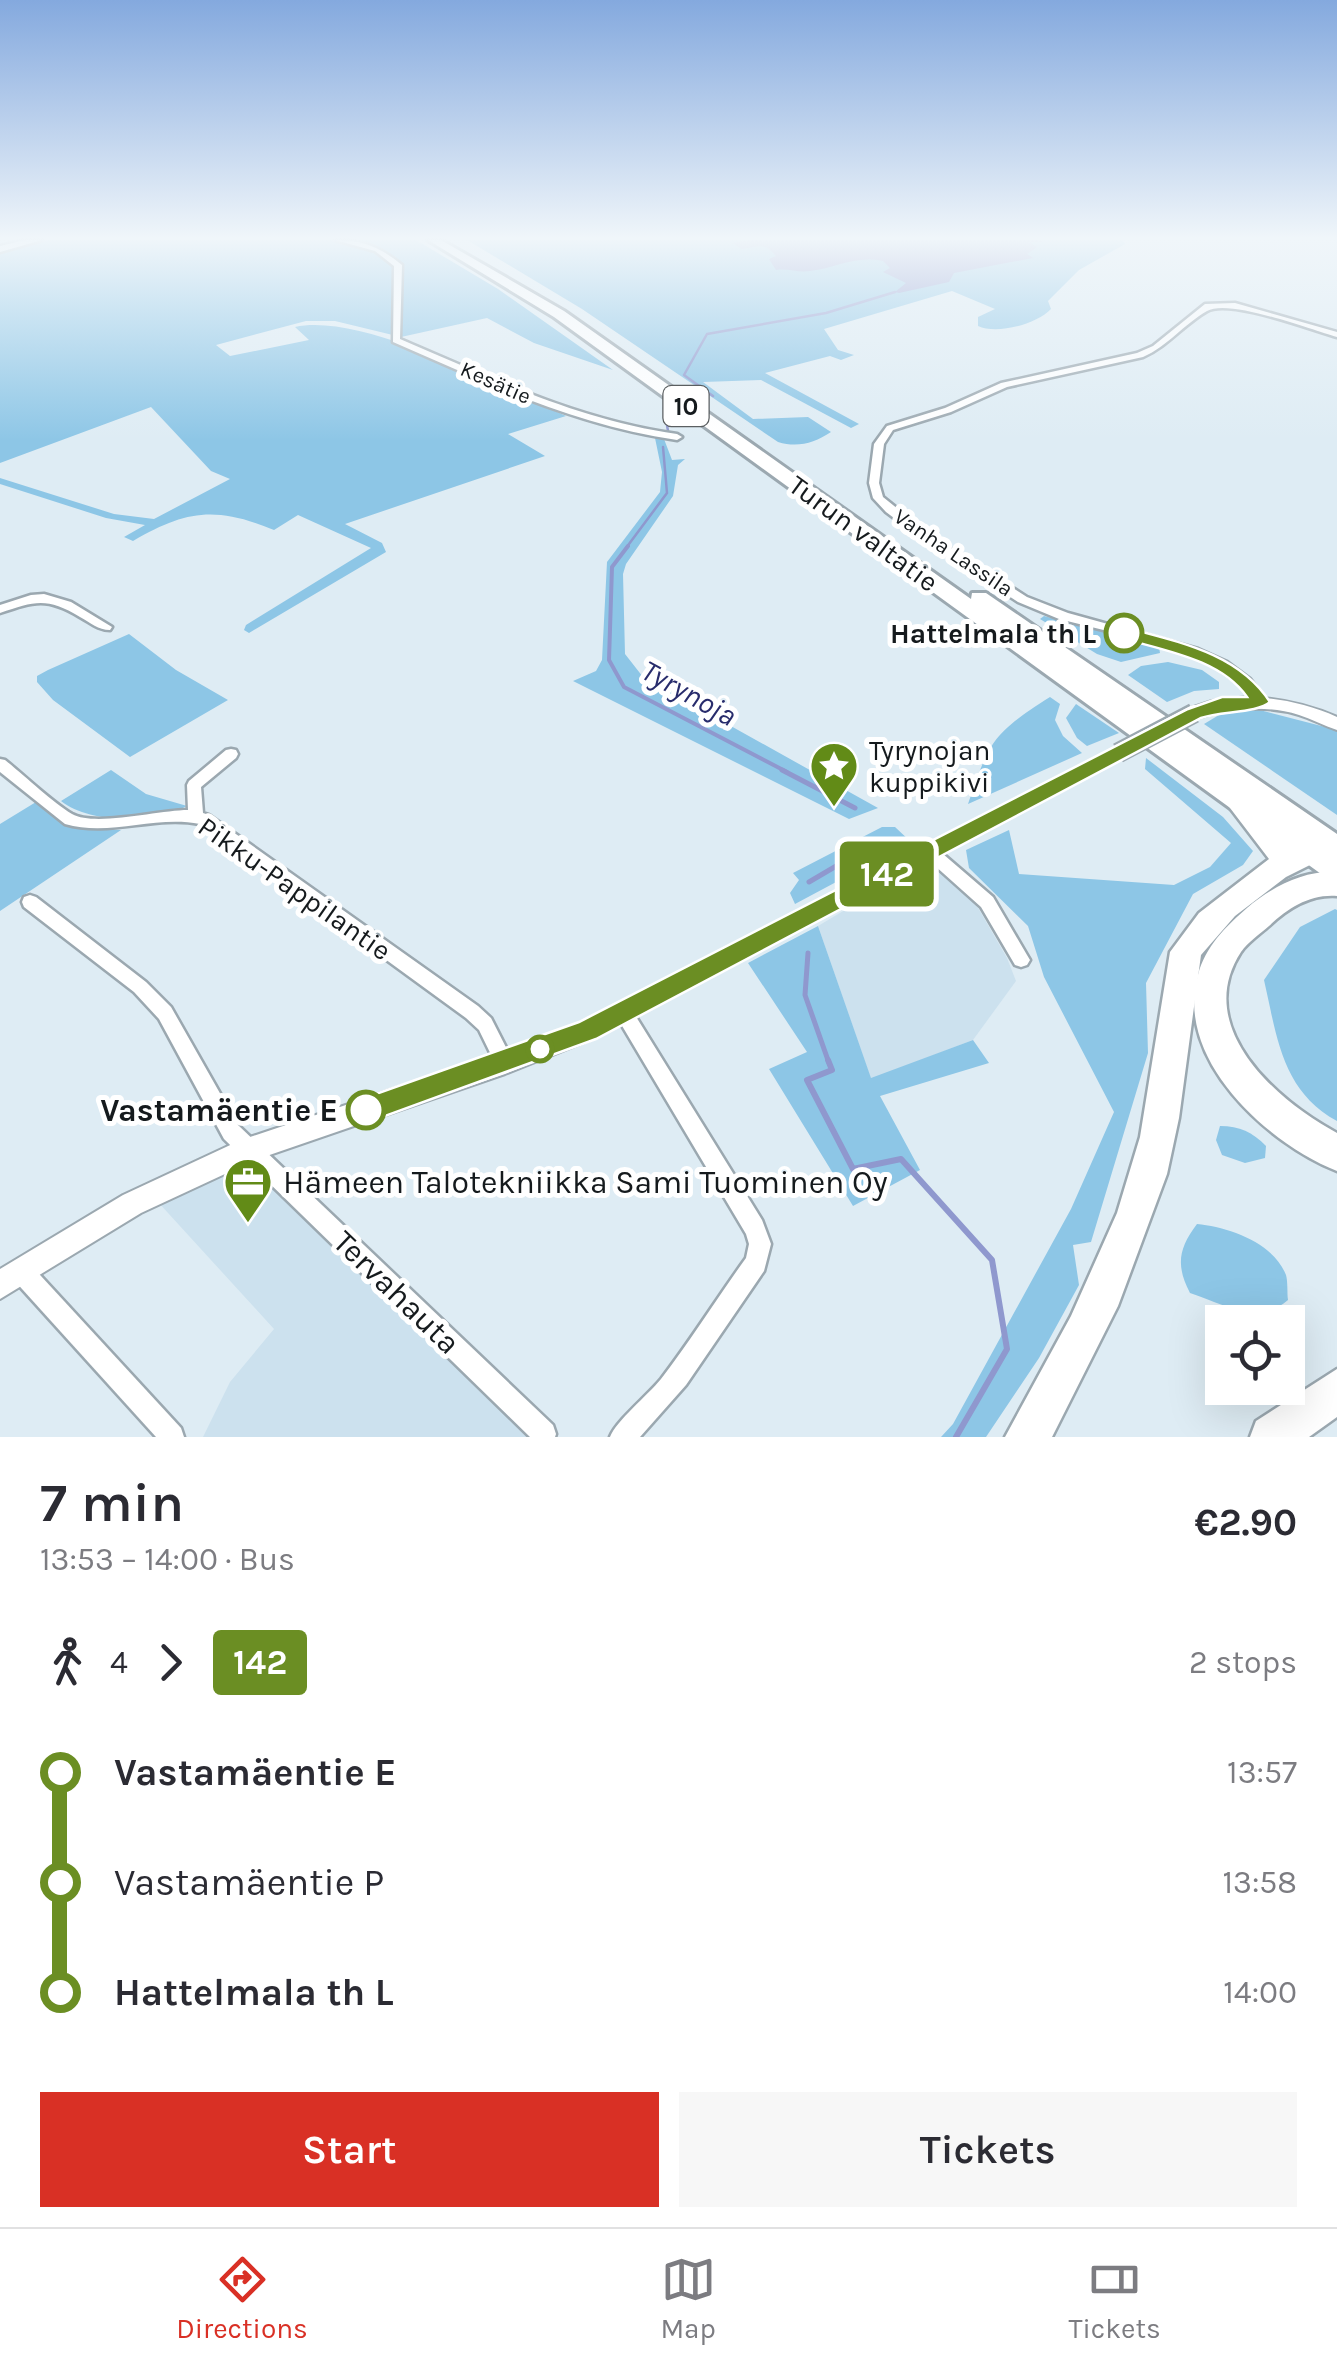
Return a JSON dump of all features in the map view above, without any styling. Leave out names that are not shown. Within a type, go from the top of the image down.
[{"type":"highway","name":"Turun valtatie","points":[[547,307],[1241,804]]},
{"type":"highway","name":"Turun valtatie","points":[[560,307],[650,367],[1337,872]]},
{"type":"highway","points":[[1241,804],[1278,848],[1317,854]]},
{"type":"highway","points":[[1026,1437],[1070,1366],[1143,1194],[1158,1138],[1172,1024],[1186,952],[1202,930],[1230,905],[1317,854]]},
{"type":"highway","points":[[1337,884],[1303,887],[1252,919],[1214,967],[1207,989],[1209,1018],[1241,1077],[1264,1104],[1293,1128],[1337,1153]]},
{"type":"highway","points":[[1272,1437],[1337,1392]]},
{"type":"street","name":"Kesätie","points":[[397,307],[396,340],[560,410],[617,428],[677,437]]},
{"type":"street","name":"Vanha Lassila","points":[[1207,307],[1150,350],[1004,386],[948,410],[890,428],[881,437],[874,483],[884,504],[1016,595],[1056,614],[1210,659],[1241,677],[1261,702]]},
{"type":"street","points":[[1237,307],[1337,335]]},
{"type":"street","points":[[2,607],[34,596],[51,597],[106,627]]},
{"type":"street","points":[[172,1437],[11,1278],[132,1204],[250,1149],[504,1063],[624,1012],[1194,713],[1222,704],[1261,702],[1301,709],[1337,724]]},
{"type":"street","points":[[196,816],[194,785],[231,754]]},
{"type":"street","name":"Pikku-Pappilantie","points":[[0,764],[70,820],[80,823],[104,825],[196,816],[472,1012],[484,1024],[504,1063]]},
{"type":"street","points":[[930,852],[987,902],[1021,960]]},
{"type":"street","name":"Tervahauta","points":[[30,902],[140,987],[165,1012],[222,1119],[544,1434]]},
{"type":"street","points":[[622,1437],[648,1415],[690,1357],[756,1263],[760,1244],[624,1012]]},
{"type":"shaded area","points":[[0,307],[524,307],[613,370],[534,343],[487,318],[401,337],[335,321],[306,321],[216,345],[230,356],[309,340],[295,327],[324,325],[357,331],[432,355],[566,416],[508,434],[545,456],[345,524],[382,543],[386,552],[249,633],[244,630],[246,625],[371,548],[298,515],[274,530],[235,517],[202,515],[169,523],[133,541],[124,537],[145,525],[106,518],[0,484],[0,478],[114,514],[154,519],[230,479],[211,471],[151,407],[0,463]]},
{"type":"shaded area","points":[[579,307],[898,307],[824,329],[838,350],[854,355],[841,360],[830,356],[765,373],[859,424],[851,428],[761,380],[703,382],[753,419],[808,417],[831,432],[812,442],[792,445],[778,442]]},
{"type":"shaded area","points":[[990,307],[1051,309],[1027,323],[1006,329],[978,326],[978,317],[995,309]]},
{"type":"shaded area","points":[[655,438],[664,439],[672,460],[685,459],[678,465],[673,496],[626,564],[625,654],[643,677],[878,808],[849,819],[573,681],[596,671],[602,660],[607,562],[660,492],[662,472]]},
{"type":"shaded area","points":[[1044,616],[1159,647],[1160,653],[1121,662],[1097,654],[1040,619]]},
{"type":"shaded area","points":[[129,634],[176,670],[228,700],[130,757],[53,700],[37,682],[37,676],[48,670]]},
{"type":"shaded area","points":[[1168,662],[1202,670],[1219,682],[1219,689],[1194,691],[1167,702],[1128,675],[1141,666]]},
{"type":"shaded area","points":[[1050,697],[1060,704],[1055,720],[1063,736],[1082,753],[968,804],[996,740],[1016,720]]},
{"type":"shaded area","points":[[1076,704],[1119,733],[1087,746],[1077,738],[1066,718]]},
{"type":"shaded area","points":[[1256,709],[1337,730],[1337,815],[1204,724],[1219,715]]},
{"type":"shaded area","points":[[1146,758],[1223,817],[1253,851],[1243,865],[1193,894],[1146,983],[1148,1053],[1091,1242],[1073,1245],[1079,1285],[1039,1358],[986,1437],[941,1437],[953,1424],[1071,1209],[1114,1112],[1044,977],[1028,926],[969,868],[966,850],[1009,830],[1019,874],[1174,885],[1210,867],[1231,843],[1145,769]]},
{"type":"shaded area","points":[[111,770],[146,794],[187,806],[157,816],[122,819],[88,814],[61,801]]},
{"type":"shaded area","points":[[36,802],[73,827],[121,830],[0,911],[0,824]]},
{"type":"shaded area","points":[[882,827],[895,827],[911,842],[795,904],[790,893],[799,880],[793,873]]},
{"type":"shaded area","points":[[924,863],[947,875],[973,899],[1016,981],[973,1040],[871,1079],[818,926]]},
{"type":"shaded area","points":[[1335,909],[1337,1121],[1319,1109],[1293,1078],[1278,1042],[1264,980],[1300,927]]},
{"type":"shaded area","points":[[818,926],[871,1078],[973,1040],[989,1063],[880,1096],[920,1170],[853,1206],[769,1069],[807,1052],[748,963]]},
{"type":"shaded area","points":[[1220,1126],[1256,1137],[1266,1146],[1265,1158],[1245,1163],[1222,1155],[1216,1140]]},
{"type":"shaded area","points":[[243,1165],[250,1167],[537,1437],[203,1437],[230,1382],[274,1329],[158,1202]]},
{"type":"shaded area","points":[[1197,1224],[1248,1238],[1280,1263],[1286,1275],[1288,1300],[1280,1305],[1224,1305],[1190,1293],[1181,1266],[1186,1242]]},
{"type":"waterway","name":"Tyrynoja","points":[[713,396],[684,375],[707,334],[846,307]]},
{"type":"waterway","points":[[664,408],[668,431]]},
{"type":"waterway","name":"Tyrynoja","points":[[626,548],[667,493],[663,447]]},
{"type":"waterway","name":"Tyrynoja","points":[[628,546],[612,567],[609,660],[624,687],[787,772]]},
{"type":"waterway","name":"Tyrynoja","points":[[782,770],[855,808]]},
{"type":"waterway","points":[[809,882],[872,845]]},
{"type":"waterway","name":"Tyrynoja","points":[[808,953],[805,995],[829,1063]]},
{"type":"waterway","name":"Tyrynoja","points":[[828,1060],[832,1070],[807,1080],[853,1169],[901,1159],[992,1260],[1007,1349],[956,1437]]},
{"type":"bus line","name":"142","points":[[366,1110],[587,1030],[1194,713],[1222,704],[1261,702],[1246,681],[1219,663],[1124,633]]},
{"type":"place","name":"Hattelmala th L","points":[[1124,633]]},
{"type":"place","name":"Tyrynojan kuppikivi","points":[[834,808]]},
{"type":"place","name":"Vastamäentie E","points":[[366,1110]]},
{"type":"place","name":"Hämeen Talotekniikka Sami Tuominen Oy","points":[[248,1224]]}]
